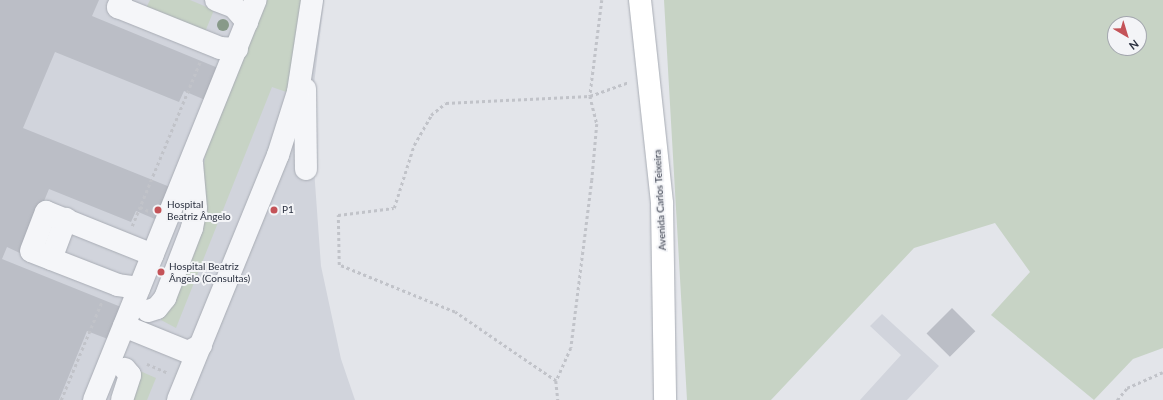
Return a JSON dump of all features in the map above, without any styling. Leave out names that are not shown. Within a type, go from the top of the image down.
[{"type":"main road","name":"Avenida Carlos Teixeira","points":[[640,0],[650,75],[662,204],[665,400]]},
{"type":"lane","points":[[121,0],[118,7],[140,8],[220,48],[237,49]]},
{"type":"lane","points":[[216,0],[234,7],[247,22]]},
{"type":"lane","points":[[94,400],[256,0]]},
{"type":"lane","points":[[190,372],[278,155],[298,92],[312,0]]},
{"type":"lane","points":[[304,56],[306,169]]},
{"type":"lane","points":[[148,311],[164,298],[192,228],[196,208],[192,158]]},
{"type":"lane","points":[[139,288],[118,286],[50,259],[66,219],[153,255]]},
{"type":"lane","points":[[121,333],[190,372]]},
{"type":"lane","points":[[121,333],[188,352],[190,372]]},
{"type":"lane","points":[[122,400],[130,375],[125,369]]},
{"type":"path","points":[[558,400],[556,381],[571,348],[592,180],[597,124],[590,96],[602,0]]},
{"type":"path","points":[[129,234],[201,59]]},
{"type":"path","points":[[556,381],[455,312],[339,265],[338,215],[394,208],[414,145],[431,115],[446,103],[590,96],[650,75]]},
{"type":"path","points":[[61,400],[104,296]]},
{"type":"path","points":[[1117,400],[1127,388],[1163,372]]},
{"type":"shaded area","name":"Hospital Beatriz Ângelo","points":[[0,0],[324,0],[311,110],[321,266],[341,359],[355,400],[0,400]]},
{"type":"shaded area","points":[[882,314],[939,366],[907,400],[860,400],[901,355],[870,326]]},
{"type":"green space","points":[[150,0],[190,0],[214,10],[205,32],[146,8]]},
{"type":"green space","points":[[267,0],[303,0],[292,94],[272,87],[176,328],[161,320],[198,231],[205,154]]},
{"type":"green space","points":[[664,0],[1163,0],[1163,348],[1133,359],[1094,400],[991,315],[1030,272],[995,223],[914,248],[771,400],[687,400]]},
{"type":"green space","points":[[140,371],[156,378],[147,400],[129,400]]},
{"type":"building","points":[[0,0],[99,0],[92,16],[223,70],[210,102],[184,91],[179,102],[55,52],[23,128],[175,189],[162,222],[136,211],[131,222],[49,189],[22,254],[7,247],[2,259],[126,309],[113,341],[87,331],[59,400],[0,400]]},
{"type":"building","points":[[952,308],[975,331],[950,357],[927,333]]},
{"type":"place","name":"Hospital Beatriz Ângelo","points":[[158,210]]},
{"type":"place","name":"P1","points":[[274,210]]},
{"type":"place","name":"Hospital Beatriz Ângelo (Consultas)","points":[[161,272]]}]
